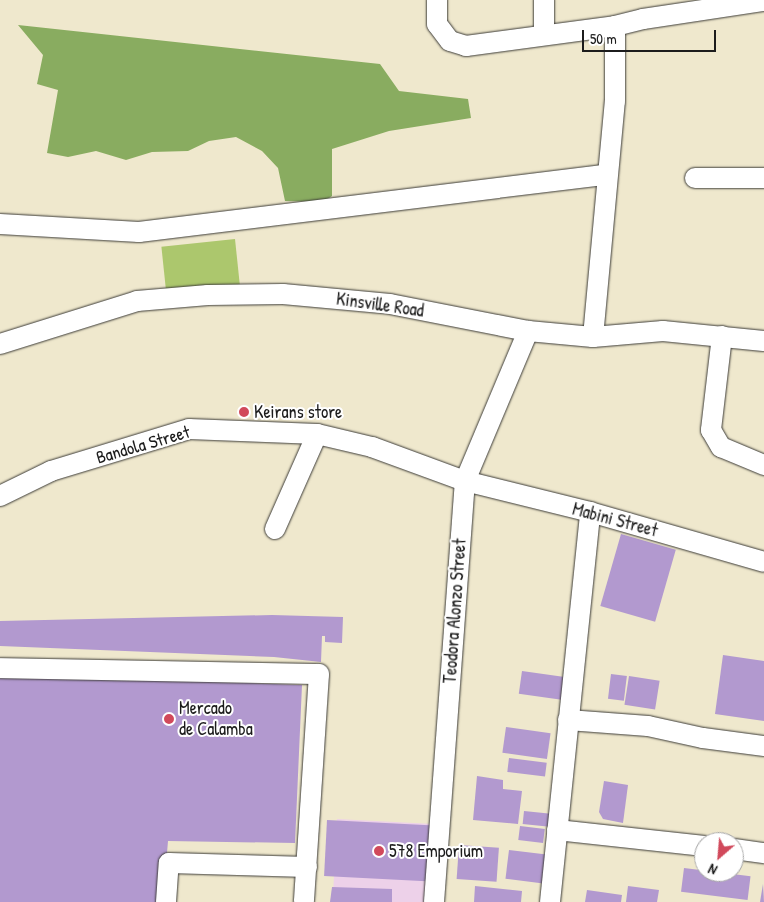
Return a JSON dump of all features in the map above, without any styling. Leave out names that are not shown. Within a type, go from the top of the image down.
[{"type":"street","points":[[437,0],[438,24],[450,41],[466,46],[615,26],[643,9],[756,1]]},
{"type":"street","points":[[544,0],[544,35]]},
{"type":"street","points":[[593,337],[606,175],[615,101],[615,26]]},
{"type":"street","points":[[0,224],[139,232],[606,175]]},
{"type":"street","points":[[695,178],[764,178]]},
{"type":"street","name":"Kinsville Road","points":[[0,344],[136,301],[264,294],[283,294],[390,304],[528,332],[593,337],[663,331],[764,341]]},
{"type":"street","name":"Teodora Alonzo Street","points":[[434,902],[465,481],[528,332]]},
{"type":"street","points":[[722,336],[711,430],[721,447],[764,464]]},
{"type":"street","name":"Bandola Street","points":[[0,496],[51,471],[189,430],[317,434],[372,447],[465,481]]},
{"type":"street","points":[[275,529],[317,434]]},
{"type":"street","name":"Mabini Street","points":[[465,481],[590,512],[764,562]]},
{"type":"street","points":[[550,902],[590,512]]},
{"type":"street","points":[[0,668],[319,674],[304,902]]},
{"type":"street","points":[[568,720],[648,726],[703,738],[764,746]]},
{"type":"street","points":[[557,830],[694,845]]},
{"type":"street","points":[[744,851],[764,853]]},
{"type":"street","points":[[166,902],[169,863],[307,866]]},
{"type":"shaded area","name":"578 Emporium","points":[[337,819],[443,825],[439,902],[333,902]]},
{"type":"green space","points":[[18,25],[380,64],[399,91],[468,99],[471,118],[389,131],[332,149],[332,196],[323,202],[285,201],[278,168],[262,151],[236,137],[209,141],[188,151],[152,152],[126,160],[96,151],[68,157],[47,153],[58,90],[37,84],[43,55]]},
{"type":"green space","points":[[235,239],[240,285],[166,292],[161,247]]},
{"type":"building","points":[[621,534],[676,550],[655,622],[600,606]]},
{"type":"building","points":[[272,615],[343,617],[342,643],[325,642],[325,636],[322,636],[321,662],[274,657],[0,646],[0,621]]},
{"type":"building","points":[[723,655],[764,661],[764,721],[715,714]]},
{"type":"building","points":[[522,671],[565,677],[561,700],[519,694]]},
{"type":"building","name":"Mercado de Calamba","points":[[0,674],[302,685],[295,843],[168,841],[163,902],[0,902]]},
{"type":"building","points":[[611,674],[627,676],[624,701],[608,699]]},
{"type":"building","points":[[629,676],[660,681],[655,709],[624,705]]},
{"type":"building","points":[[506,727],[551,733],[547,759],[502,753]]},
{"type":"building","points":[[509,758],[547,763],[545,777],[507,772]]},
{"type":"building","points":[[477,776],[503,780],[503,789],[522,791],[518,824],[473,820]]},
{"type":"building","points":[[604,781],[628,785],[623,823],[603,819],[599,812]]},
{"type":"building","points":[[524,811],[551,814],[549,827],[523,824]]},
{"type":"building","name":"578 Emporium","points":[[327,820],[434,826],[431,882],[324,876]]},
{"type":"building","points":[[520,826],[545,829],[543,843],[518,840]]},
{"type":"building","points":[[459,845],[499,848],[497,882],[457,879]]},
{"type":"building","points":[[509,850],[551,855],[547,884],[505,879]]},
{"type":"building","points":[[684,868],[694,869],[694,882],[744,882],[744,875],[751,876],[748,900],[681,892]]},
{"type":"building","points":[[763,884],[764,902],[760,902]]},
{"type":"building","points":[[475,886],[522,891],[521,902],[474,902]]},
{"type":"building","points":[[628,886],[659,890],[657,902],[626,902]]},
{"type":"building","points":[[332,887],[392,889],[392,902],[330,902]]},
{"type":"building","points":[[587,890],[622,895],[621,902],[585,902]]},
{"type":"place","name":"Keirans store","points":[[244,412]]},
{"type":"place","name":"Mercado de Calamba","points":[[169,719]]},
{"type":"place","name":"578 Emporium","points":[[379,851]]}]
